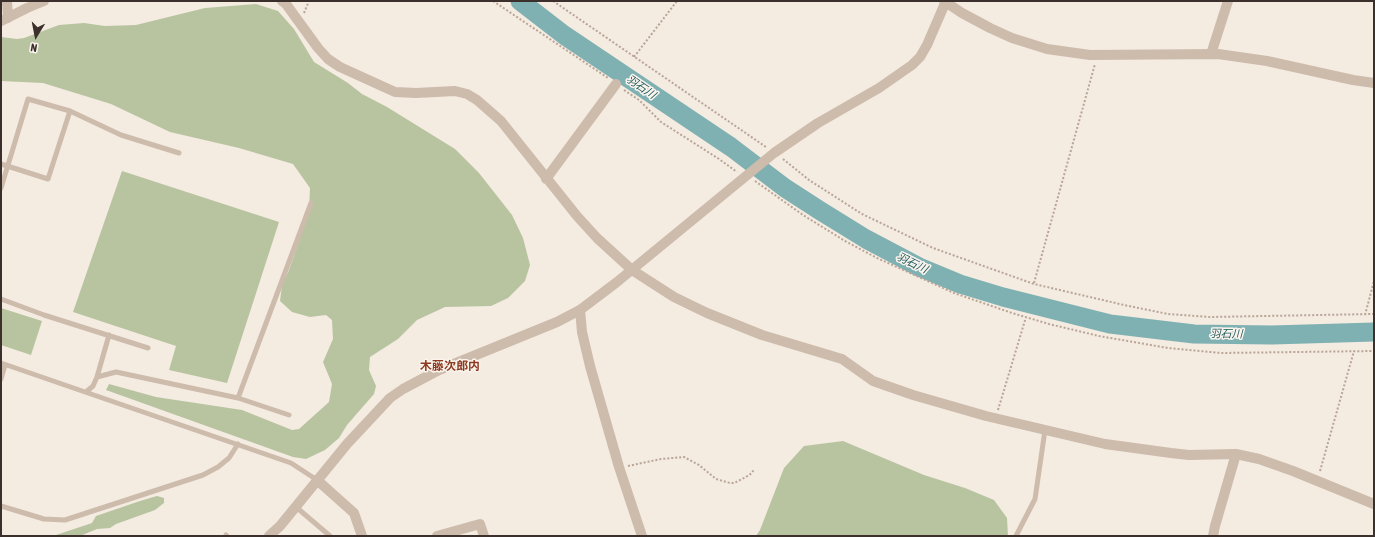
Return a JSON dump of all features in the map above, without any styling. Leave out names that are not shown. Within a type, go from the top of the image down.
[{"type":"street","points":[[5,19],[7,1]]},
{"type":"street","points":[[5,19],[44,1]]},
{"type":"street","points":[[282,1],[286,4],[318,48],[328,59],[340,67],[395,92],[416,93],[455,91],[467,94],[477,100],[501,122],[546,179],[597,238],[632,270],[674,297],[707,313],[762,334],[842,359],[873,381],[903,392],[995,418],[1105,444],[1171,454],[1236,454],[1272,463],[1374,504]]},
{"type":"street","points":[[269,536],[280,526],[317,480],[390,398],[403,389],[439,370],[549,325],[580,310],[632,270],[773,154],[818,123],[879,88],[912,65],[920,57],[927,45],[945,1],[962,13],[1012,38],[1047,50],[1098,55],[1218,54],[1267,61],[1353,80],[1374,83]]},
{"type":"street","points":[[1210,54],[1228,1]]},
{"type":"street","points":[[546,179],[616,84]]},
{"type":"street","points":[[580,310],[585,347],[619,467],[642,536]]},
{"type":"street","points":[[1213,536],[1214,526],[1236,454]]},
{"type":"street","points":[[317,480],[354,513],[362,536]]},
{"type":"street","points":[[437,536],[480,524],[484,536]]},
{"type":"lane","points":[[1,188],[28,100],[70,111],[121,135],[178,153]]},
{"type":"lane","points":[[1,164],[48,178],[70,111]]},
{"type":"lane","points":[[238,398],[311,203]]},
{"type":"lane","points":[[1,299],[148,348]]},
{"type":"lane","points":[[86,392],[93,386],[97,377],[109,335]]},
{"type":"lane","points":[[1,379],[3,364],[291,463],[317,480]]},
{"type":"lane","points":[[97,377],[116,372],[238,398],[290,415]]},
{"type":"lane","points":[[1016,536],[1035,499],[1045,430]]},
{"type":"lane","points":[[1,506],[44,519],[65,520],[203,475],[218,467],[229,458],[238,444]]},
{"type":"lane","points":[[296,507],[330,536]]},
{"type":"path","points":[[553,1],[687,92],[809,180],[862,214],[933,248],[1034,284],[1124,306],[1168,314],[1218,317],[1374,314]]},
{"type":"path","points":[[634,57],[677,1]]},
{"type":"path","points":[[1034,284],[1098,55]]},
{"type":"path","points":[[747,176],[803,215],[845,241],[877,258],[954,292],[1026,317],[1099,336],[1168,348],[1221,353],[1374,351]]},
{"type":"path","points":[[1365,314],[1374,281]]},
{"type":"path","points":[[995,418],[1026,317]]},
{"type":"path","points":[[1317,481],[1354,351]]},
{"type":"path","points":[[619,467],[661,459],[684,457],[699,465],[716,479],[730,483],[734,483],[746,477],[752,473],[754,469]]},
{"type":"green space","points":[[256,4],[278,11],[294,29],[314,62],[348,83],[362,94],[387,107],[455,149],[479,173],[512,215],[523,238],[530,265],[525,281],[508,298],[491,306],[445,307],[417,320],[398,339],[370,357],[369,370],[376,386],[374,394],[347,425],[339,438],[325,450],[306,459],[293,457],[106,390],[109,384],[156,397],[242,410],[292,430],[299,429],[329,402],[332,384],[323,362],[333,339],[332,320],[326,315],[310,317],[292,312],[280,301],[282,285],[289,270],[309,212],[310,188],[293,164],[239,148],[170,132],[111,104],[43,83],[1,81],[1,37],[17,39],[24,38],[59,25],[84,23],[105,26],[136,25],[205,8]]},
{"type":"green space","points":[[122,171],[279,222],[227,383],[169,370],[176,346],[73,312]]},
{"type":"green space","points":[[1,308],[42,321],[31,355],[1,345]]},
{"type":"green space","points":[[843,441],[924,475],[965,488],[994,500],[1007,518],[1008,536],[756,536],[760,530],[784,468],[804,446]]},
{"type":"green space","points":[[157,496],[164,498],[164,503],[155,510],[116,524],[110,528],[97,529],[80,536],[53,536],[92,523],[96,516]]},
{"type":"waterway","name":"羽石川","points":[[520,1],[564,35],[731,147],[785,188],[819,210],[866,239],[919,267],[960,284],[1003,297],[1110,324],[1194,334],[1272,335],[1374,332]]},
{"type":"district","name":"木藤次郎内","points":[[450,366]]}]
